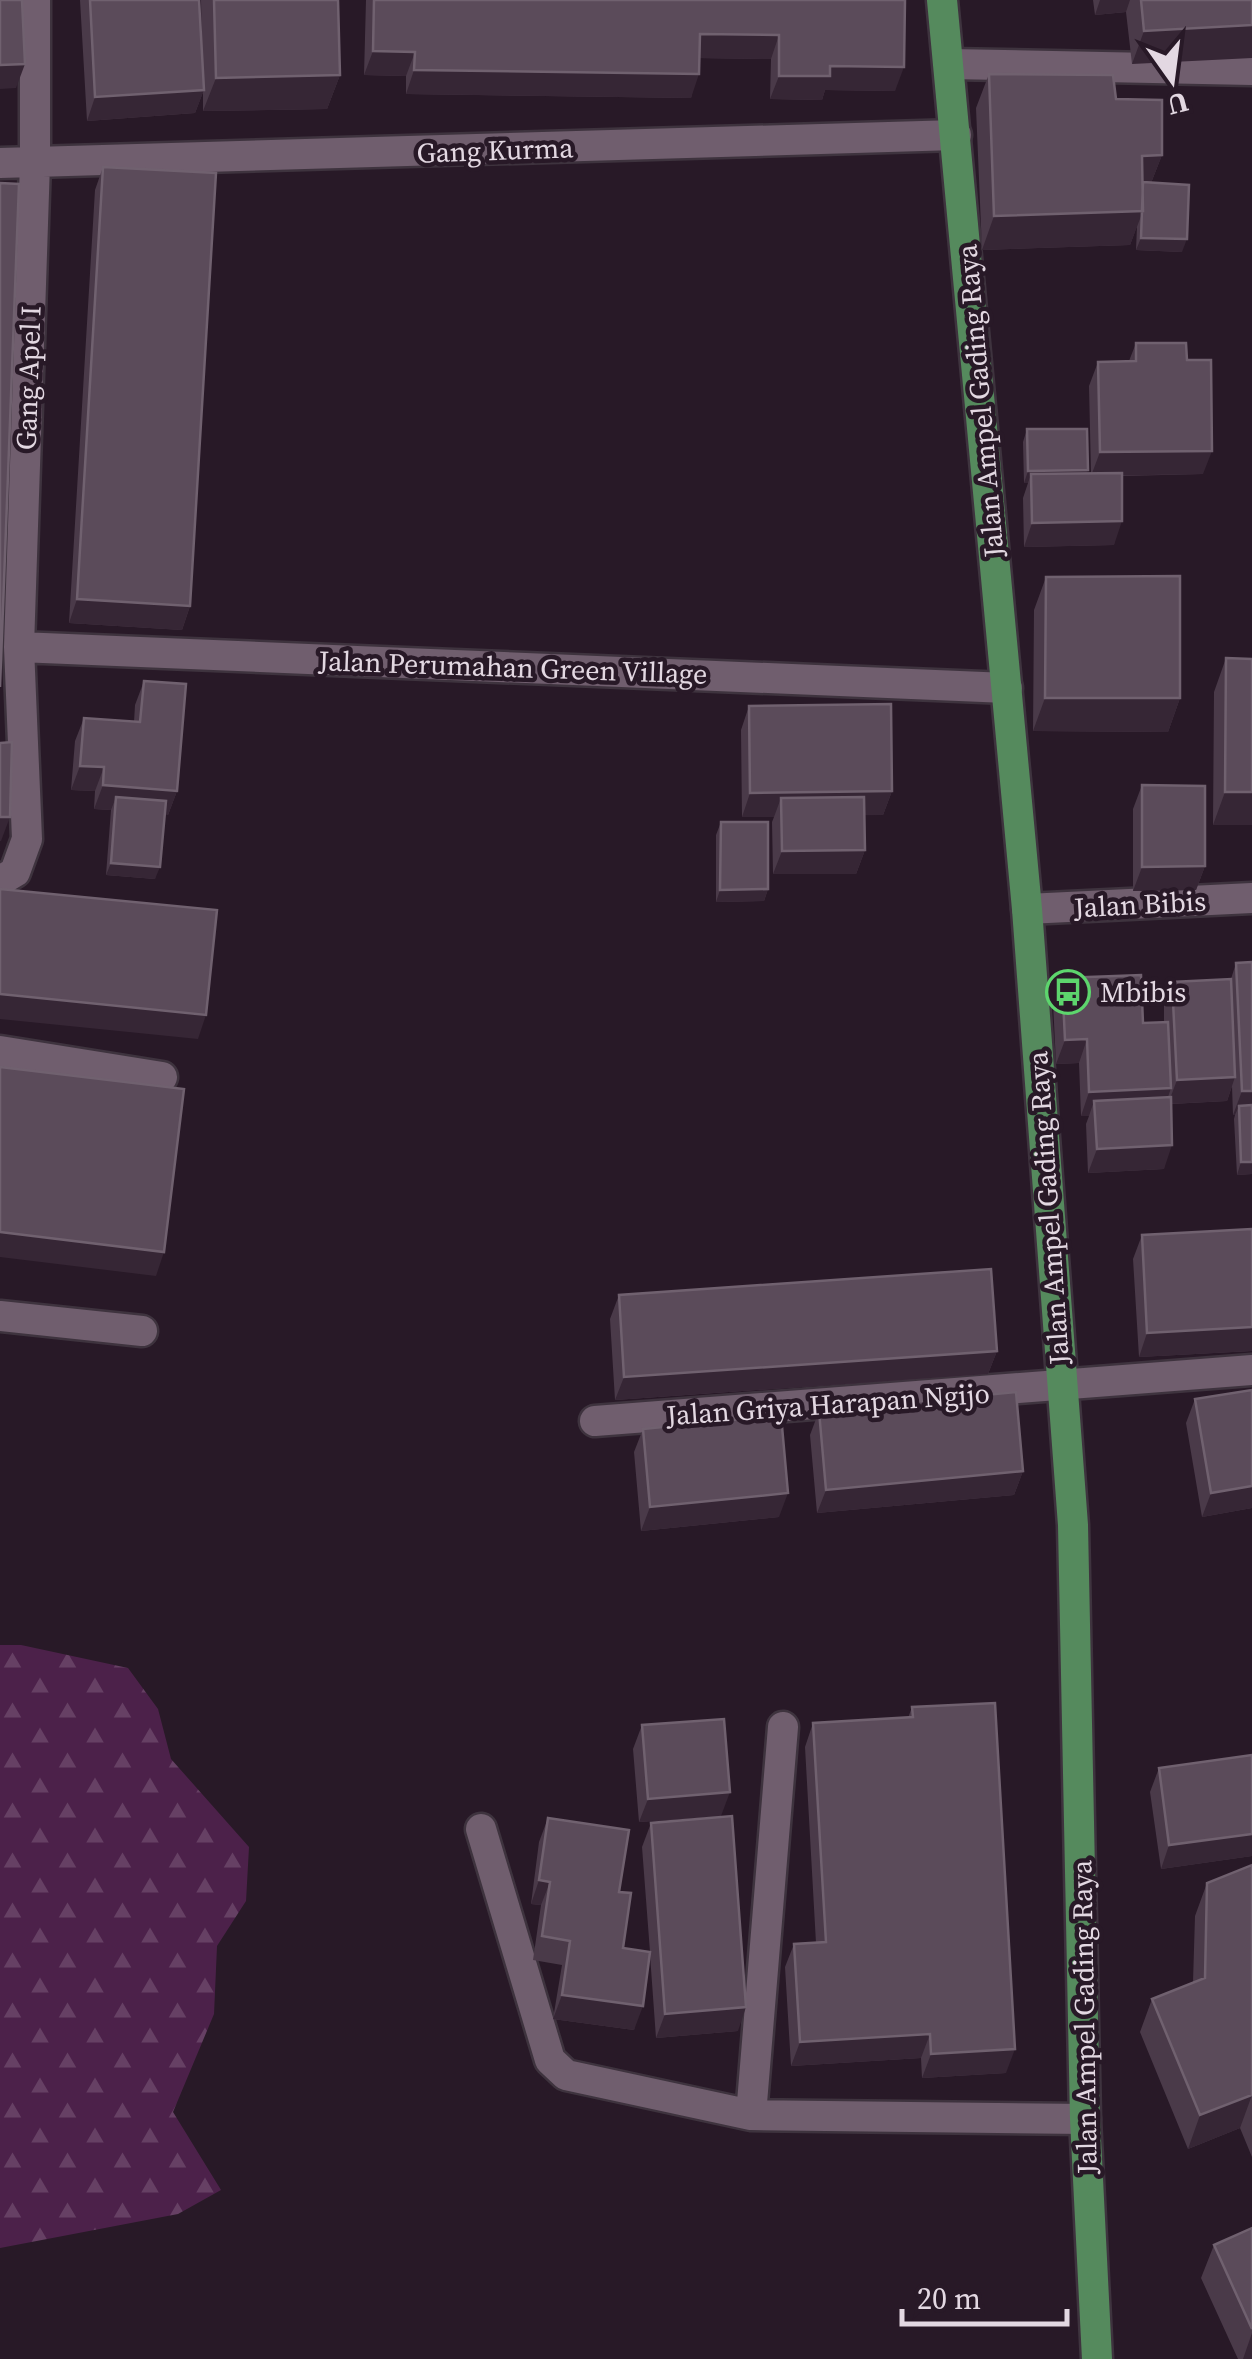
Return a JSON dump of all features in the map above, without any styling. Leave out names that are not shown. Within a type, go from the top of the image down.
[{"type":"main road","name":"Jalan Ampel Gading Raya","points":[[942,0],[1027,910],[1073,1525],[1085,2119],[1097,2359]]},
{"type":"street","name":"Gang Apel I","points":[[0,881],[16,872],[27,839],[19,647],[35,163],[34,0]]},
{"type":"street","points":[[949,64],[1252,70]]},
{"type":"street","name":"Gang Kurma","points":[[0,164],[956,136]]},
{"type":"street","name":"Jalan Perumahan Green Village","points":[[19,647],[1007,688]]},
{"type":"street","name":"Jalan Bibis","points":[[1027,910],[1252,898]]},
{"type":"street","points":[[0,1052],[162,1077]]},
{"type":"street","points":[[0,1316],[142,1331]]},
{"type":"street","name":"Jalan Griya Harapan Ngijo","points":[[595,1422],[1013,1391],[1060,1382],[1252,1370]]},
{"type":"street","points":[[751,2115],[783,1727]]},
{"type":"street","points":[[480,1829],[550,2060],[566,2075],[751,2115],[1085,2119]]},
{"type":"green space","points":[[0,1645],[21,1645],[128,1668],[158,1709],[171,1759],[249,1847],[246,1901],[217,1946],[214,2014],[173,2112],[221,2190],[178,2214],[0,2248]]},
{"type":"building","points":[[0,0],[22,0],[25,64],[0,65]]},
{"type":"building","points":[[90,0],[199,0],[204,90],[95,97]]},
{"type":"building","points":[[214,0],[338,0],[340,75],[216,78]]},
{"type":"building","points":[[374,0],[905,0],[904,67],[830,66],[830,76],[779,76],[779,35],[700,34],[699,74],[414,70],[415,52],[373,51]]},
{"type":"building","points":[[1141,0],[1252,0],[1252,25],[1144,31]]},
{"type":"building","points":[[989,74],[1113,75],[1116,99],[1162,100],[1162,155],[1142,156],[1143,211],[994,216]]},
{"type":"building","points":[[103,167],[216,173],[190,606],[77,599]]},
{"type":"building","points":[[1143,182],[1189,185],[1187,239],[1141,238]]},
{"type":"building","points":[[0,183],[19,184],[0,687]]},
{"type":"building","points":[[1136,343],[1186,343],[1187,360],[1211,360],[1212,451],[1100,452],[1098,362],[1136,361]]},
{"type":"building","points":[[1027,429],[1087,429],[1088,470],[1028,471]]},
{"type":"building","points":[[1122,473],[1122,521],[1032,523],[1031,474]]},
{"type":"building","points":[[1180,576],[1180,698],[1045,698],[1046,577]]},
{"type":"building","points":[[1226,658],[1252,659],[1252,792],[1225,792]]},
{"type":"building","points":[[144,681],[186,684],[177,791],[103,785],[104,767],[80,766],[84,718],[140,722]]},
{"type":"building","points":[[891,704],[892,791],[750,793],[749,706]]},
{"type":"building","points":[[12,742],[10,817],[0,817],[0,743]]},
{"type":"building","points":[[1142,785],[1205,786],[1205,866],[1142,867]]},
{"type":"building","points":[[116,797],[166,801],[160,867],[111,863]]},
{"type":"building","points":[[864,797],[865,850],[782,851],[781,798]]},
{"type":"building","points":[[721,822],[768,822],[768,889],[720,890]]},
{"type":"building","points":[[0,889],[217,910],[206,1015],[0,994]]},
{"type":"building","points":[[1252,962],[1252,1091],[1242,1091],[1236,963]]},
{"type":"building","points":[[1141,975],[1143,1023],[1168,1022],[1171,1088],[1089,1092],[1087,1039],[1065,1040],[1062,978]]},
{"type":"building","points":[[1231,979],[1235,1077],[1177,1080],[1172,982]]},
{"type":"building","points":[[0,1067],[184,1089],[164,1252],[0,1232]]},
{"type":"building","points":[[1171,1097],[1172,1145],[1097,1149],[1094,1101]]},
{"type":"building","points":[[1252,1105],[1252,1162],[1241,1162],[1239,1106]]},
{"type":"building","points":[[1252,1229],[1252,1327],[1147,1333],[1142,1235]]},
{"type":"building","points":[[991,1269],[997,1351],[624,1377],[619,1295]]},
{"type":"building","points":[[1252,1390],[1252,1486],[1211,1493],[1195,1399]]},
{"type":"building","points":[[1016,1392],[1023,1471],[826,1490],[819,1411]]},
{"type":"building","points":[[781,1415],[788,1493],[650,1507],[643,1429]]},
{"type":"building","points":[[995,1703],[1015,2049],[931,2054],[930,2034],[800,2042],[794,1944],[826,1942],[813,1723],[913,1717],[912,1707]]},
{"type":"building","points":[[724,1719],[730,1792],[648,1799],[642,1725]]},
{"type":"building","points":[[1252,1755],[1252,1834],[1169,1845],[1159,1768]]},
{"type":"building","points":[[732,1816],[746,2007],[665,2014],[651,1823]]},
{"type":"building","points":[[548,1818],[629,1830],[619,1892],[631,1893],[623,1948],[650,1952],[643,2006],[562,1995],[570,1941],[542,1936],[550,1882],[539,1880]]},
{"type":"building","points":[[1252,1865],[1252,2095],[1200,2115],[1152,1999],[1205,1978],[1207,1883]]},
{"type":"building","points":[[1252,2228],[1252,2329],[1214,2245]]},
{"type":"place","name":"Mbibis","points":[[1068,992]]}]
